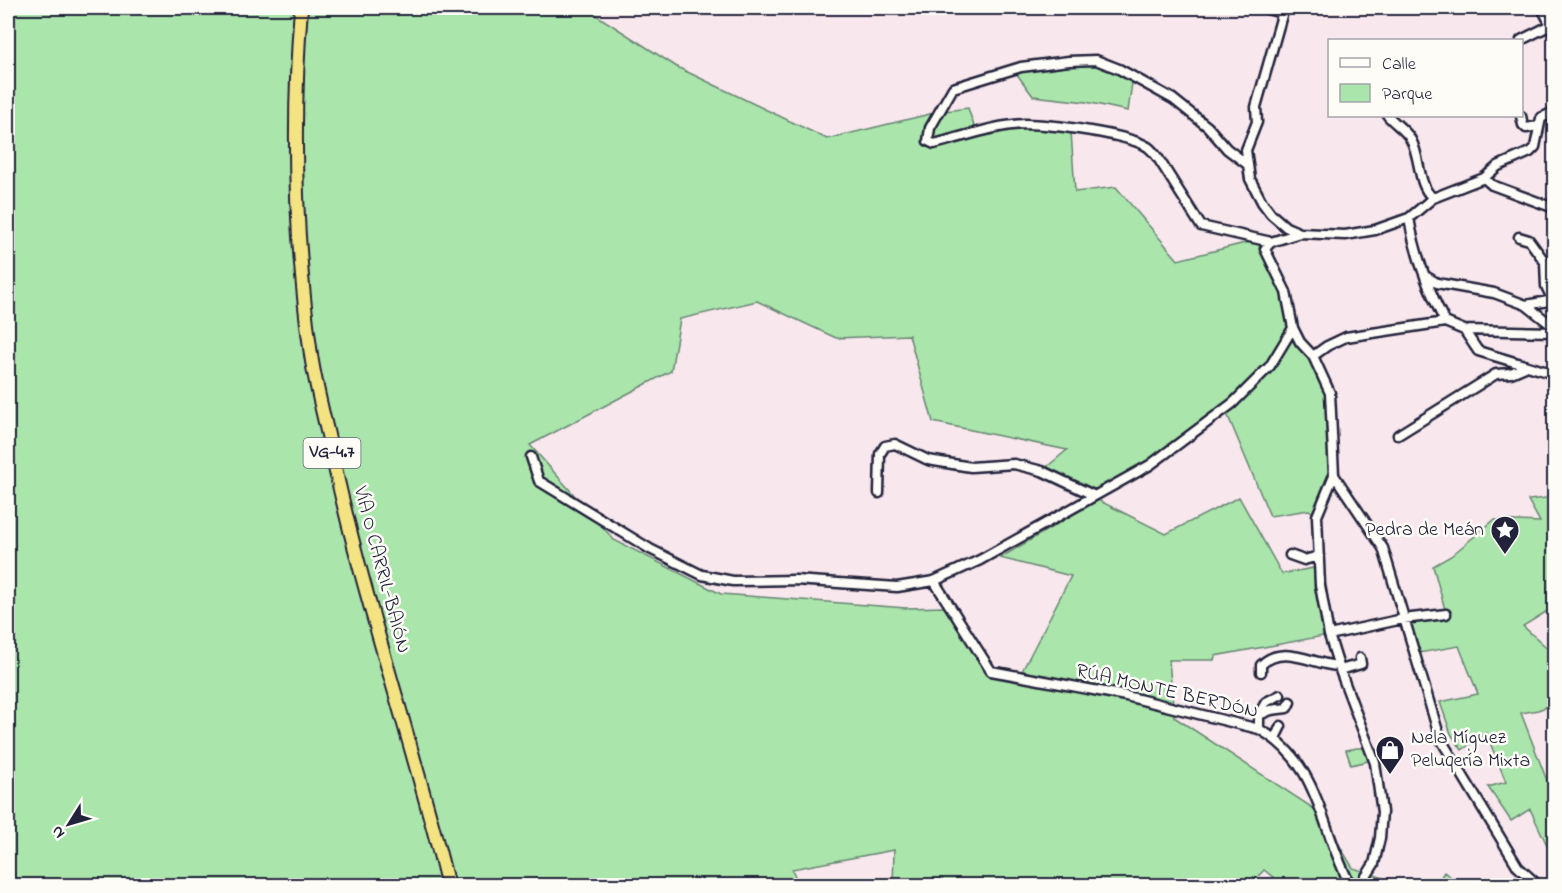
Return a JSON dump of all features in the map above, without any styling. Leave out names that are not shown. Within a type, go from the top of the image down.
[{"type":"highway","name":"VÍA O CARRIL-BAIÓN","points":[[301,8],[297,61],[297,188],[300,245],[312,356],[342,502],[448,885]]},
{"type":"street","points":[[1264,8],[1278,12],[1283,9]]},
{"type":"street","points":[[1523,39],[1553,28],[1542,8]]},
{"type":"street","points":[[1283,9],[1256,107],[1257,122],[1246,150],[1250,179],[1271,214],[1286,227],[1300,233]]},
{"type":"street","points":[[1248,164],[1227,149],[1208,127],[1173,99],[1119,69],[1096,60],[1021,67],[953,88],[930,128],[928,141],[934,144],[971,133],[1024,124],[1097,132],[1131,140],[1149,148],[1158,158],[1201,226],[1271,242],[1300,233],[1345,235],[1375,230],[1409,218],[1433,198],[1484,178],[1498,166],[1530,152],[1534,147],[1541,118],[1554,112]]},
{"type":"street","points":[[1389,117],[1411,139],[1424,185],[1428,194],[1433,198]]},
{"type":"street","points":[[1521,117],[1522,125],[1526,128],[1538,126]]},
{"type":"street","points":[[1484,178],[1492,185],[1554,208]]},
{"type":"street","points":[[1409,218],[1418,256],[1434,300],[1445,322]]},
{"type":"street","points":[[1520,237],[1529,240],[1545,262],[1546,286],[1554,301],[1526,304]]},
{"type":"street","points":[[1271,242],[1265,249],[1286,292],[1293,328],[1300,342],[1313,356],[1330,393],[1334,474],[1317,516],[1320,585],[1329,635],[1339,668],[1376,763],[1382,812],[1380,838],[1374,864],[1360,885]]},
{"type":"street","points":[[1427,277],[1437,283],[1494,293],[1526,304],[1554,327]]},
{"type":"street","points":[[1313,356],[1346,337],[1445,322],[1464,330],[1554,332]]},
{"type":"street","points":[[531,457],[539,482],[650,549],[702,575],[733,581],[795,580],[897,587],[934,581],[980,560],[1150,465],[1233,403],[1270,366],[1293,328]]},
{"type":"street","points":[[1464,330],[1478,351],[1554,374]]},
{"type":"street","points":[[1398,435],[1496,374],[1511,373],[1526,367]]},
{"type":"street","points":[[879,494],[880,454],[885,446],[895,444],[928,460],[971,467],[1014,464],[1042,471],[1093,495]]},
{"type":"street","points":[[1334,474],[1383,548],[1440,738],[1518,867],[1539,885]]},
{"type":"street","points":[[1290,555],[1304,560],[1319,556]]},
{"type":"street","name":"RÚA MONTE BERDÓN","points":[[934,581],[991,672],[1126,696],[1259,729],[1275,738],[1312,784],[1334,851],[1351,885]]},
{"type":"street","points":[[1329,635],[1403,619],[1446,614]]},
{"type":"street","points":[[1261,672],[1261,665],[1266,660],[1300,655],[1339,668],[1361,664],[1360,658]]},
{"type":"street","points":[[1259,729],[1260,709],[1266,702],[1280,695]]},
{"type":"street","points":[[1259,715],[1270,710],[1287,708],[1290,702]]},
{"type":"street","points":[[1275,738],[1281,726]]},
{"type":"green space","points":[[8,8],[592,8],[596,15],[677,67],[827,139],[938,112],[968,108],[976,132],[1024,124],[1071,131],[1075,192],[1116,187],[1178,260],[1261,239],[1278,276],[1293,328],[1330,393],[1334,475],[1317,516],[1309,510],[1270,516],[1225,409],[1150,465],[1093,495],[1042,471],[1067,450],[933,422],[909,335],[836,338],[757,301],[680,319],[671,371],[530,445],[614,540],[721,594],[906,608],[946,607],[991,671],[1019,677],[1071,576],[1000,558],[1098,500],[1166,534],[1239,497],[1282,574],[1319,567],[1329,635],[1215,656],[1214,660],[1169,660],[1174,717],[1319,812],[1353,868],[1383,878],[1389,885],[1283,885],[1264,870],[1249,886],[893,885],[894,850],[792,869],[799,886],[8,885]]},
{"type":"green space","points":[[1064,61],[1111,66],[1133,76],[1128,111],[1086,102],[1033,96],[1016,73],[1021,67]]},
{"type":"green space","points":[[1554,497],[1554,607],[1523,626],[1554,654],[1554,704],[1521,713],[1554,799],[1554,860],[1530,809],[1511,821],[1488,787],[1506,782],[1486,733],[1462,750],[1451,734],[1440,702],[1478,694],[1459,646],[1419,653],[1410,621],[1446,613],[1433,566],[1451,556],[1494,520],[1540,522],[1528,500]]},
{"type":"green space","points":[[1364,748],[1368,761],[1351,765],[1346,750]]},
{"type":"green space","points":[[1444,872],[1462,885],[1436,885]]},
{"type":"place","name":"Pedra de Meán","points":[[1505,556]]},
{"type":"place","name":"Nela Míguez Peluqería Mixta","points":[[1390,776]]}]
